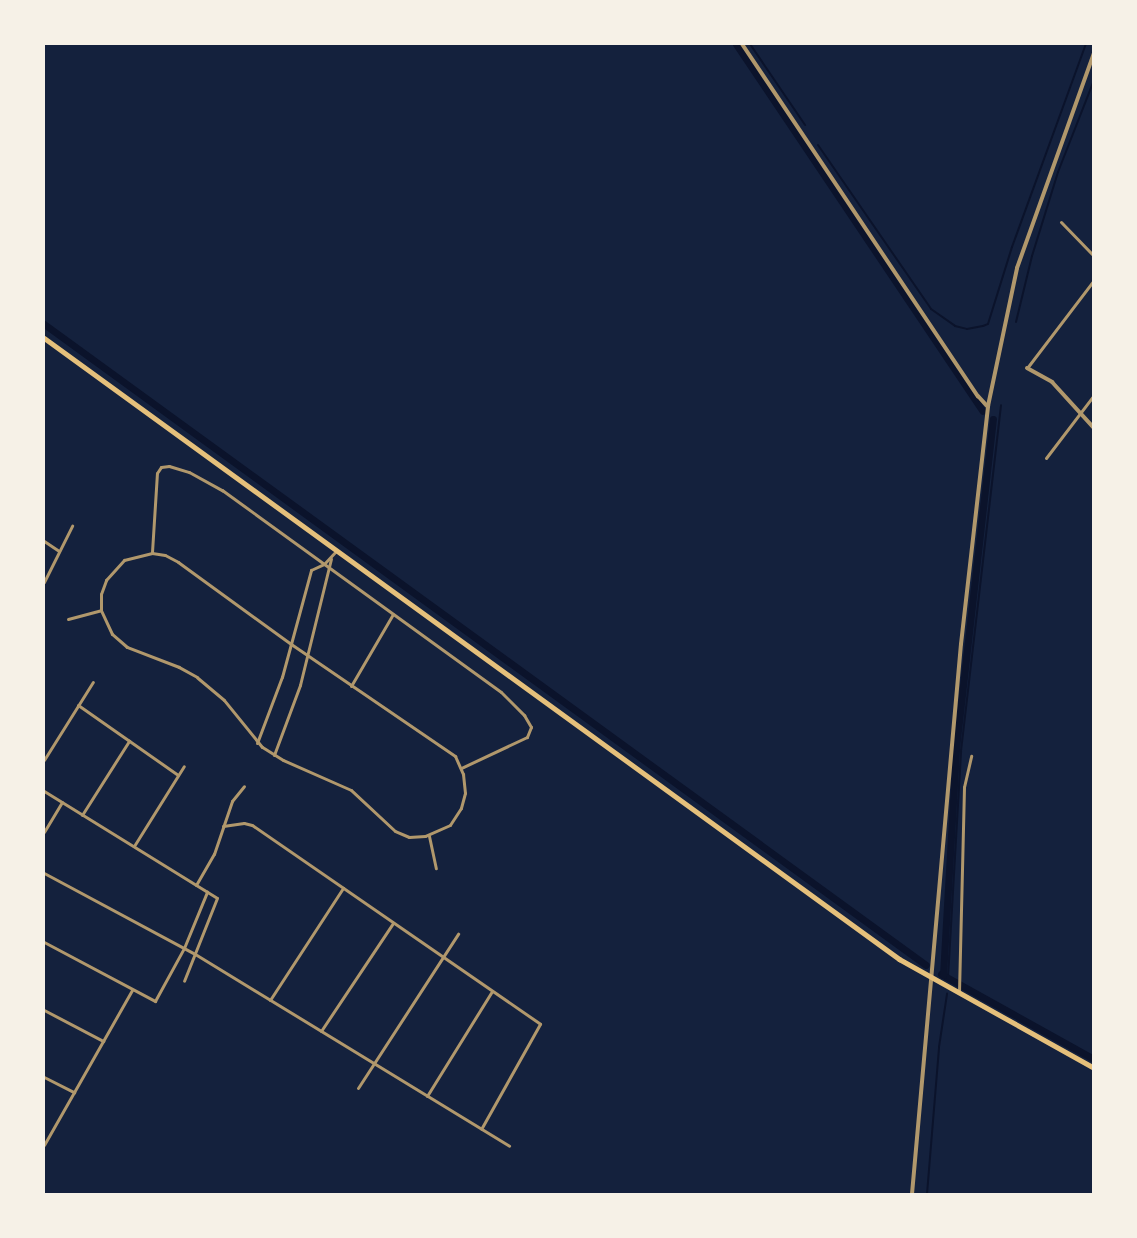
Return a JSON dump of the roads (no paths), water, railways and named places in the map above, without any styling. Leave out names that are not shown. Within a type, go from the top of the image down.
[{"type":"main road","points":[[44,338],[891,954],[933,980],[1094,1068]]},
{"type":"street","points":[[742,44],[978,396],[988,406]]},
{"type":"street","points":[[912,1194],[933,980],[958,666],[988,406],[1017,268],[1094,53]]},
{"type":"street","points":[[1060,222],[1094,256]]},
{"type":"street","points":[[1094,280],[1027,368],[1052,382],[1094,428]]},
{"type":"street","points":[[1046,458],[1094,395]]},
{"type":"street","points":[[152,552],[157,473],[161,467],[169,466],[212,484],[501,692],[529,722],[530,731],[526,737],[461,768]]},
{"type":"street","points":[[44,582],[72,526]]},
{"type":"street","points":[[44,541],[59,551]]},
{"type":"street","points":[[274,755],[300,685],[328,567],[336,550]]},
{"type":"street","points":[[152,552],[165,555],[178,562],[291,645],[455,756],[461,768],[465,786],[460,808],[450,825],[429,836],[409,837],[395,831],[351,790],[274,755],[257,743],[234,712],[210,687],[179,667],[128,646],[112,634],[101,610],[101,594],[116,566],[133,555],[152,552]]},
{"type":"street","points":[[257,743],[278,690],[311,570],[332,557]]},
{"type":"street","points":[[68,619],[101,610]]},
{"type":"street","points":[[351,686],[393,614]]},
{"type":"street","points":[[44,760],[93,682]]},
{"type":"street","points":[[78,705],[178,775]]},
{"type":"street","points":[[82,815],[129,741]]},
{"type":"street","points":[[959,994],[964,787],[971,756]]},
{"type":"street","points":[[134,847],[184,766]]},
{"type":"street","points":[[196,885],[214,854],[232,801],[244,786]]},
{"type":"street","points":[[44,790],[217,898],[184,981]]},
{"type":"street","points":[[44,832],[62,802]]},
{"type":"street","points":[[223,826],[249,824],[540,1024],[481,1129]]},
{"type":"street","points":[[429,836],[436,868]]},
{"type":"street","points":[[44,873],[195,954],[509,1146]]},
{"type":"street","points":[[270,1000],[343,888]]},
{"type":"street","points":[[44,942],[155,1001],[184,948],[207,892]]},
{"type":"street","points":[[321,1031],[393,922]]},
{"type":"street","points":[[358,1088],[458,934]]},
{"type":"street","points":[[44,1145],[132,990]]},
{"type":"street","points":[[427,1096],[492,991]]},
{"type":"street","points":[[44,1010],[103,1041]]},
{"type":"street","points":[[44,1077],[74,1092]]},
{"type":"waterway","points":[[736,44],[983,411]]},
{"type":"waterway","points":[[750,44],[805,125]]},
{"type":"waterway","points":[[818,145],[931,309],[955,326],[967,329],[983,326],[988,324],[1012,247],[1086,44]]},
{"type":"waterway","points":[[1016,322],[1032,256],[1058,172],[1094,80]]},
{"type":"waterway","points":[[44,324],[926,965]]},
{"type":"waterway","points":[[948,978],[961,751],[1001,405]]},
{"type":"waterway","points":[[943,975],[956,748],[993,419]]},
{"type":"waterway","points":[[941,974],[1094,1059]]},
{"type":"waterway","points":[[927,1194],[939,1047],[947,994]]}]
